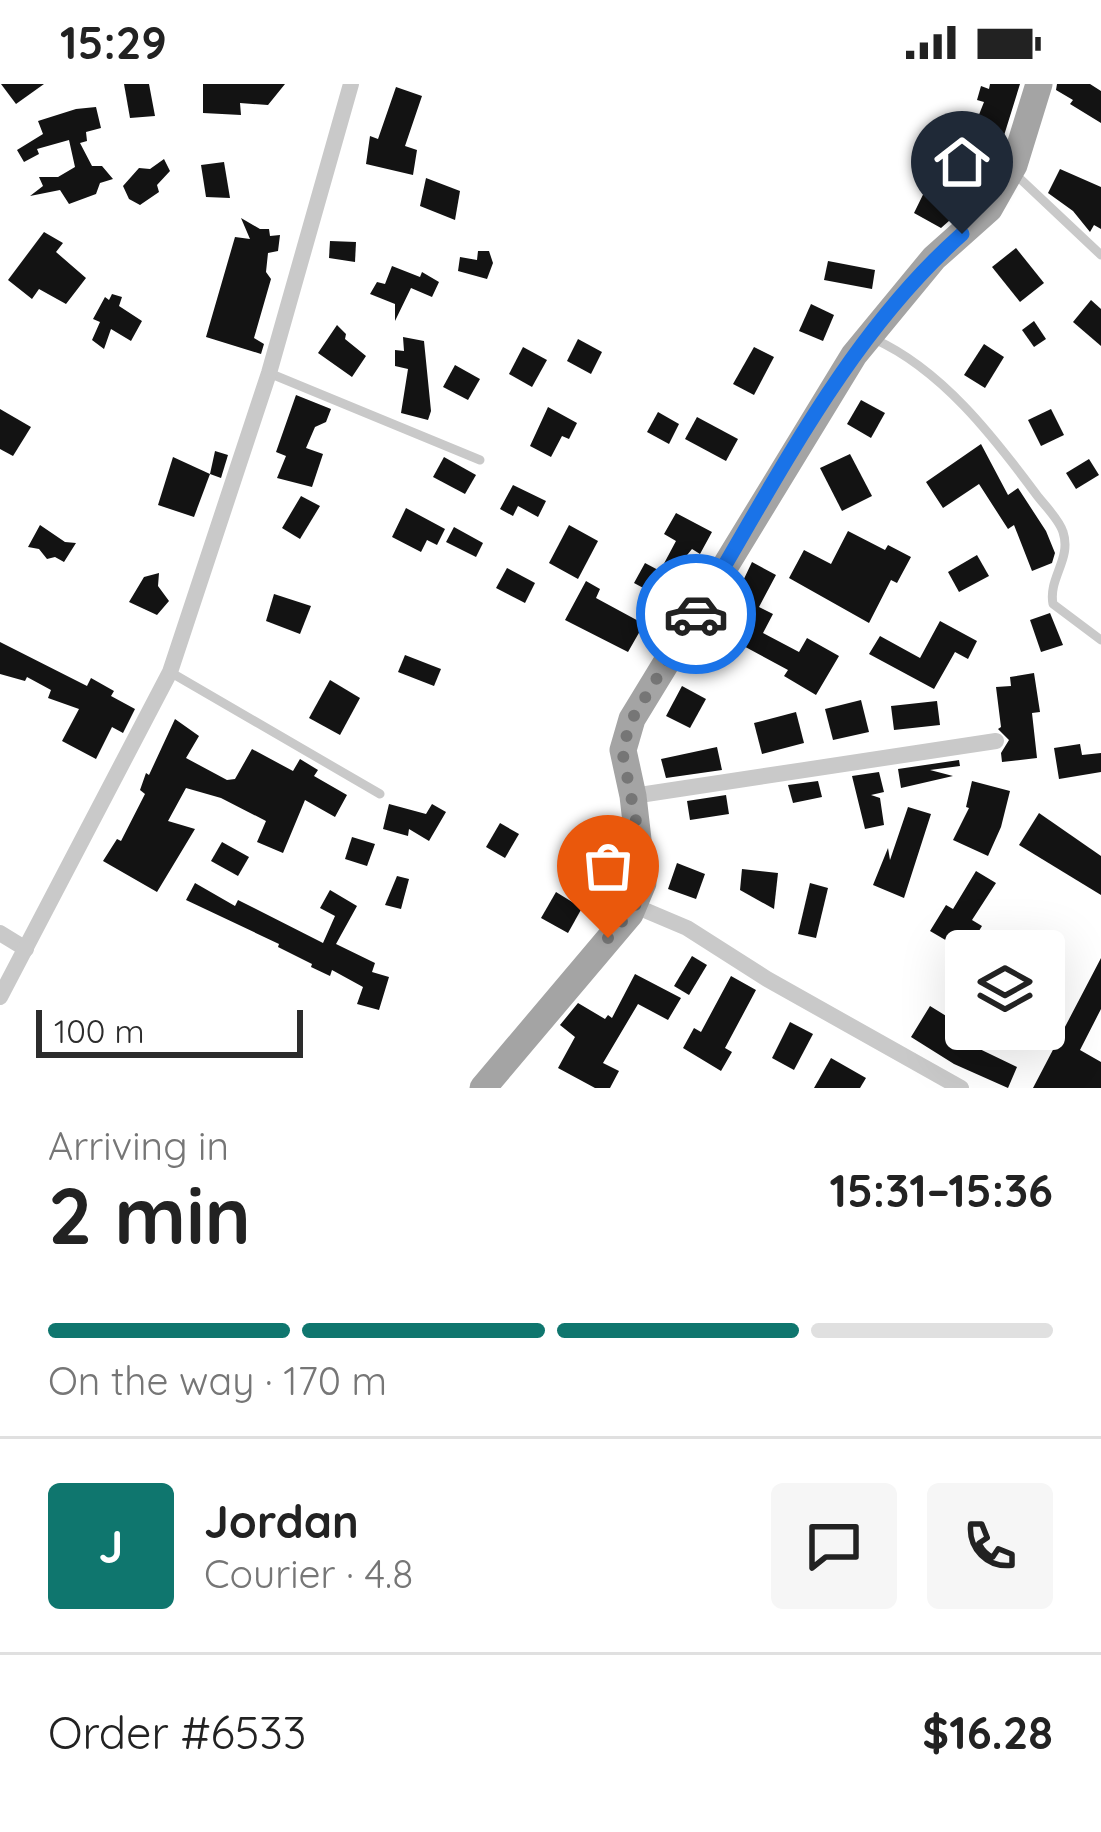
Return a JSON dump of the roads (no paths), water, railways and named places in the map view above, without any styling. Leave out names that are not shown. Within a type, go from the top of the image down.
[{"type":"main road","points":[[483,1088],[635,906],[642,867],[622,750],[632,719],[835,384],[934,258],[989,209],[1011,170],[1040,84]]},
{"type":"street","points":[[0,997],[170,672],[269,374],[351,84]]},
{"type":"street","points":[[633,796],[996,741]]},
{"type":"street","points":[[635,906],[687,928],[766,980],[961,1088]]},
{"type":"street","points":[[0,933],[26,949]]},
{"type":"lane","points":[[1011,170],[1101,255]]},
{"type":"lane","points":[[869,337],[905,353],[993,436],[1063,530],[1066,557],[1051,590],[1053,604],[1101,640]]},
{"type":"lane","points":[[269,374],[480,460]]},
{"type":"lane","points":[[170,672],[380,794]]}]
